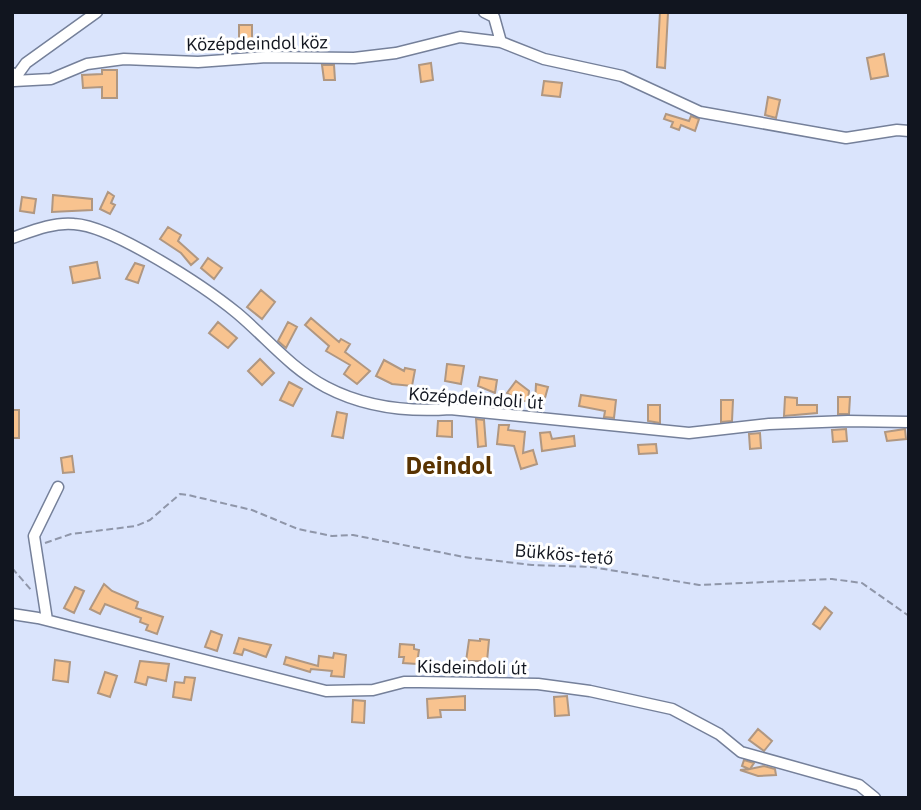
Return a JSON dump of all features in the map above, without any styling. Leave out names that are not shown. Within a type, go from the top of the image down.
[{"type":"street","points":[[13,78],[26,63],[97,12]]},
{"type":"street","points":[[484,12],[494,17],[501,42]]},
{"type":"street","name":"Középdeindol köz","points":[[13,78],[51,79],[87,64],[124,59],[198,62],[266,57],[354,58],[388,54],[460,37],[501,42],[544,59],[622,76],[700,112],[846,138],[897,130],[909,131]]},
{"type":"street","name":"Középdeindoli út","points":[[12,238],[56,225],[95,227],[127,243],[234,310],[289,364],[328,388],[365,401],[412,412],[450,409],[689,433],[782,424],[909,422]]},
{"type":"street","points":[[47,620],[35,547],[39,525],[58,487]]},
{"type":"street","name":"Kisdeindoli út","points":[[12,614],[47,620],[326,691],[373,690],[404,682],[538,684],[590,691],[672,709],[719,734],[741,752],[859,785],[875,798]]},
{"type":"path","name":"Bükkös-tető","points":[[35,547],[71,534],[136,526],[150,520],[180,494],[213,499],[252,510],[298,529],[332,536],[353,535],[464,557],[532,565],[592,567],[699,585],[832,579],[862,583],[909,616]]},
{"type":"path","points":[[12,568],[32,589],[34,597]]},
{"type":"building","points":[[660,12],[668,13],[665,68],[657,67]]},
{"type":"building","points":[[239,25],[252,25],[252,46],[239,46]]},
{"type":"building","points":[[884,54],[888,76],[871,79],[867,58]]},
{"type":"building","points":[[431,63],[433,80],[421,82],[419,65]]},
{"type":"building","points":[[322,65],[334,65],[335,80],[324,80]]},
{"type":"building","points":[[102,70],[117,70],[117,98],[102,98],[102,87],[83,88],[82,75],[102,74]]},
{"type":"building","points":[[544,81],[562,83],[560,97],[542,95]]},
{"type":"building","points":[[768,97],[780,100],[776,118],[765,115]]},
{"type":"building","points":[[666,114],[689,121],[691,116],[699,119],[695,131],[681,125],[679,130],[671,127],[673,122],[664,119]]},
{"type":"building","points":[[108,192],[114,196],[111,203],[115,205],[110,214],[100,209]]},
{"type":"building","points":[[53,195],[92,199],[92,210],[52,212]]},
{"type":"building","points":[[22,197],[36,199],[34,213],[20,211]]},
{"type":"building","points":[[168,227],[181,235],[178,241],[198,259],[191,265],[181,253],[160,239]]},
{"type":"building","points":[[208,258],[222,268],[214,279],[201,268]]},
{"type":"building","points":[[97,262],[100,278],[73,283],[70,267]]},
{"type":"building","points":[[135,263],[144,266],[138,283],[126,279]]},
{"type":"building","points":[[261,290],[275,302],[262,319],[247,307]]},
{"type":"building","points":[[311,318],[339,342],[341,339],[350,344],[345,352],[370,371],[357,384],[344,374],[350,365],[326,351],[329,346],[305,325]]},
{"type":"building","points":[[218,322],[237,338],[228,348],[209,333]]},
{"type":"building","points":[[288,322],[297,327],[286,348],[278,341]]},
{"type":"building","points":[[260,359],[274,373],[262,385],[248,371]]},
{"type":"building","points":[[384,360],[404,371],[405,368],[415,370],[412,386],[392,384],[376,376]]},
{"type":"building","points":[[447,364],[464,366],[461,384],[445,381]]},
{"type":"building","points":[[480,377],[497,380],[495,393],[478,386]]},
{"type":"building","points":[[516,381],[529,391],[528,401],[519,401],[507,393]]},
{"type":"building","points":[[289,382],[302,389],[293,406],[280,400]]},
{"type":"building","points":[[536,384],[548,387],[543,405],[535,403]]},
{"type":"building","points":[[581,395],[616,400],[614,418],[604,417],[605,411],[579,406]]},
{"type":"building","points":[[785,397],[797,398],[797,405],[817,405],[817,413],[784,416]]},
{"type":"building","points":[[838,397],[850,397],[849,414],[838,414]]},
{"type":"building","points":[[721,400],[733,400],[732,421],[721,422]]},
{"type":"building","points":[[648,405],[660,405],[660,423],[648,421]]},
{"type":"building","points":[[12,410],[19,410],[19,438],[12,438]]},
{"type":"building","points":[[337,412],[347,414],[343,438],[332,436]]},
{"type":"building","points":[[476,419],[484,420],[486,446],[478,447]]},
{"type":"building","points":[[438,421],[452,421],[452,437],[437,436]]},
{"type":"building","points":[[499,425],[509,425],[508,430],[525,432],[523,453],[533,450],[537,464],[521,469],[514,446],[497,444]]},
{"type":"building","points":[[846,429],[847,441],[833,442],[832,430]]},
{"type":"building","points":[[905,429],[906,439],[887,441],[885,432]]},
{"type":"building","points":[[550,432],[552,439],[574,436],[575,446],[542,451],[540,433]]},
{"type":"building","points":[[760,433],[761,448],[750,449],[749,434]]},
{"type":"building","points":[[656,444],[657,453],[639,454],[638,445]]},
{"type":"building","points":[[72,456],[74,472],[63,473],[61,458]]},
{"type":"building","points":[[104,584],[112,591],[138,602],[136,608],[163,617],[157,634],[146,630],[148,625],[140,622],[141,618],[105,604],[100,614],[90,609]]},
{"type":"building","points":[[75,587],[84,591],[74,613],[64,608]]},
{"type":"building","points":[[825,607],[832,613],[820,629],[813,624]]},
{"type":"building","points":[[211,631],[222,635],[217,651],[205,647]]},
{"type":"building","points":[[239,638],[271,645],[266,657],[244,649],[242,655],[234,653]]},
{"type":"building","points":[[469,640],[489,640],[487,661],[466,661]]},
{"type":"building","points":[[400,644],[414,645],[414,649],[419,650],[417,664],[403,663],[404,657],[399,657]]},
{"type":"building","points":[[334,653],[346,655],[344,677],[331,676],[332,671],[311,669],[310,672],[284,664],[286,657],[318,666],[319,656],[333,658]]},
{"type":"building","points":[[55,660],[70,662],[68,682],[53,680]]},
{"type":"building","points":[[140,661],[169,664],[166,681],[148,677],[146,685],[135,682]]},
{"type":"building","points":[[105,672],[117,676],[110,697],[98,693]]},
{"type":"building","points":[[185,677],[195,678],[191,700],[173,697],[175,682],[184,683]]},
{"type":"building","points":[[465,696],[465,710],[440,710],[441,717],[428,718],[427,699]]},
{"type":"building","points":[[567,696],[569,715],[555,716],[554,697]]},
{"type":"building","points":[[353,700],[365,701],[364,723],[352,722]]},
{"type":"building","points":[[758,729],[772,741],[764,751],[749,740]]},
{"type":"building","points":[[744,760],[754,763],[750,769],[764,766],[775,769],[776,775],[758,776],[740,770],[749,769],[742,766]]},
{"type":"district","name":"Deindol","points":[[449,465]]}]
